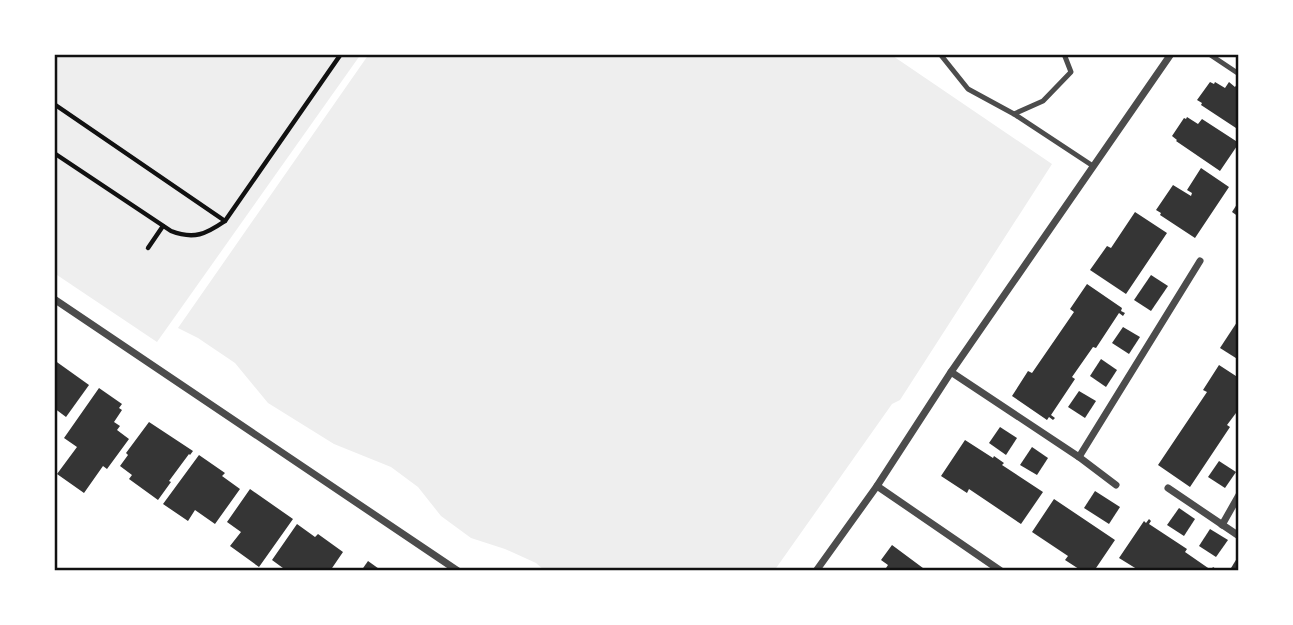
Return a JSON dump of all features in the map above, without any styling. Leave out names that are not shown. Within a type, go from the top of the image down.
[{"type":"street","points":[[816,571],[877,486],[951,372],[1171,54]]},
{"type":"street","points":[[1079,457],[1200,261]]},
{"type":"street","points":[[54,299],[458,571]]},
{"type":"street","points":[[951,372],[1079,457],[1116,485]]},
{"type":"street","points":[[877,486],[1001,571]]},
{"type":"street","points":[[1168,488],[1239,536]]},
{"type":"street","points":[[1222,525],[1239,495]]},
{"type":"lane","points":[[940,54],[968,89],[1014,114],[1093,166]]},
{"type":"lane","points":[[1014,114],[1043,102],[1071,72],[1064,54]]},
{"type":"lane","points":[[1209,54],[1239,74]]},
{"type":"path","points":[[54,153],[163,226],[182,235],[207,234],[225,221],[341,54]]},
{"type":"path","points":[[54,104],[225,221]]},
{"type":"path","points":[[148,248],[163,226]]},
{"type":"shaded area","points":[[54,54],[361,54],[157,342],[54,273]]},
{"type":"shaded area","points":[[369,54],[890,54],[1052,164],[900,400],[892,404],[774,571],[545,571],[536,563],[505,549],[471,538],[441,516],[418,487],[391,467],[334,444],[268,403],[235,363],[178,328]]},
{"type":"building","points":[[1239,81],[1239,130],[1197,100],[1210,82],[1225,88],[1229,82],[1235,87]]},
{"type":"building","points":[[1187,117],[1198,124],[1202,119],[1239,143],[1220,171],[1172,136]]},
{"type":"building","points":[[1201,168],[1229,187],[1195,238],[1156,210],[1173,185],[1191,196],[1192,193],[1187,190]]},
{"type":"building","points":[[1239,201],[1239,217],[1232,212]]},
{"type":"building","points":[[1135,212],[1167,233],[1126,294],[1090,270],[1107,246],[1111,248]]},
{"type":"building","points":[[1151,275],[1168,286],[1151,311],[1134,300]]},
{"type":"building","points":[[1087,284],[1122,308],[1121,311],[1125,313],[1123,316],[1119,313],[1096,348],[1093,347],[1072,377],[1075,379],[1051,415],[1055,418],[1053,420],[1049,417],[1047,420],[1012,396],[1028,371],[1032,373],[1074,312],[1070,309]]},
{"type":"building","points":[[1239,319],[1239,360],[1220,348]]},
{"type":"building","points":[[1123,327],[1140,337],[1129,354],[1112,343]]},
{"type":"building","points":[[1101,359],[1117,370],[1106,387],[1090,376]]},
{"type":"building","points":[[54,360],[89,385],[66,417],[54,408]]},
{"type":"building","points":[[1219,365],[1239,378],[1239,409],[1190,487],[1158,465],[1207,392],[1203,390]]},
{"type":"building","points":[[99,388],[122,404],[119,408],[122,410],[114,422],[120,426],[117,430],[129,439],[107,469],[103,466],[84,493],[57,474],[77,447],[64,438]]},
{"type":"building","points":[[1079,391],[1096,401],[1085,418],[1068,407]]},
{"type":"building","points":[[149,422],[193,451],[158,500],[129,479],[132,475],[120,466],[128,455],[126,453]]},
{"type":"building","points":[[1000,427],[1017,438],[1006,455],[989,443]]},
{"type":"building","points":[[965,440],[993,458],[994,456],[1004,463],[1002,465],[1043,492],[1021,524],[969,489],[967,493],[941,476]]},
{"type":"building","points":[[1032,447],[1048,458],[1037,475],[1020,465]]},
{"type":"building","points":[[199,455],[225,473],[222,476],[240,489],[215,524],[195,510],[188,521],[163,504]]},
{"type":"building","points":[[1219,461],[1236,472],[1225,488],[1208,477]]},
{"type":"building","points":[[250,489],[293,519],[259,567],[230,546],[241,532],[227,522]]},
{"type":"building","points":[[1095,491],[1120,507],[1109,524],[1084,508]]},
{"type":"building","points":[[1054,499],[1115,540],[1094,571],[1082,571],[1065,560],[1068,556],[1032,532]]},
{"type":"building","points":[[1179,508],[1195,519],[1184,536],[1167,525]]},
{"type":"building","points":[[1149,519],[1149,524],[1187,549],[1185,552],[1211,570],[1213,567],[1219,571],[1140,571],[1119,558],[1144,521],[1146,523]]},
{"type":"building","points":[[297,524],[315,537],[318,534],[343,552],[330,571],[287,571],[272,560]]},
{"type":"building","points":[[1210,529],[1228,540],[1216,557],[1199,546]]},
{"type":"building","points":[[892,545],[927,571],[884,571],[888,565],[881,560]]},
{"type":"building","points":[[1239,555],[1239,571],[1236,571],[1231,568]]},
{"type":"building","points":[[368,561],[382,571],[361,571]]}]
